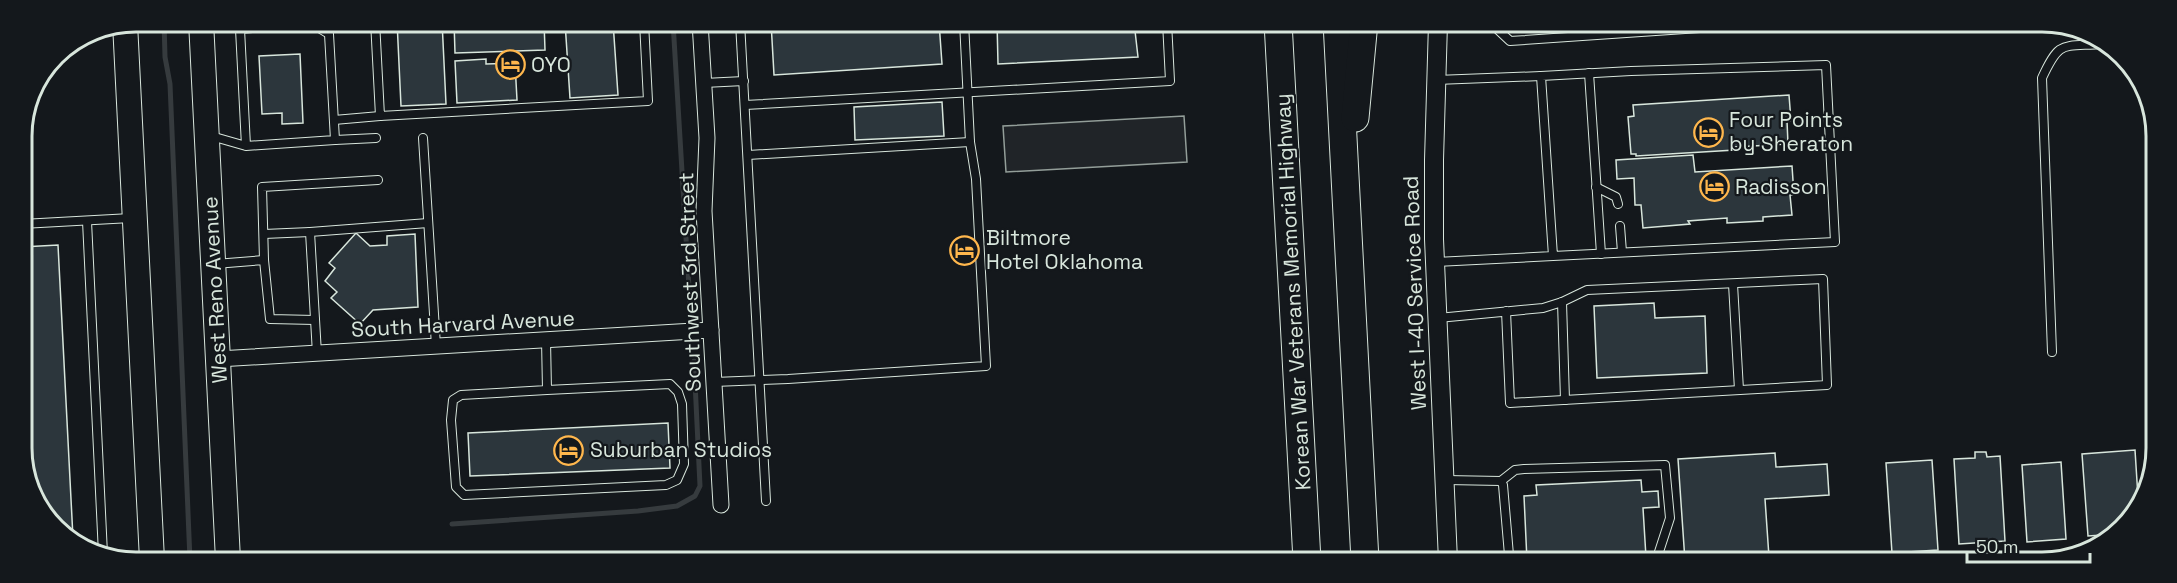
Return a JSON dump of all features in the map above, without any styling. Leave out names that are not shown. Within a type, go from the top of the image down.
[{"type":"highway","points":[[1263,32],[1286,182]]},
{"type":"highway","name":"Korean War Veterans Memorial Highway","points":[[1278,32],[1306,551]]},
{"type":"highway","points":[[1337,32],[1364,551]]},
{"type":"highway","points":[[1346,209],[1363,32]]},
{"type":"main road","points":[[125,32],[152,552]]},
{"type":"main road","name":"West Reno Avenue","points":[[202,32],[228,552]]},
{"type":"street","name":"Southwest 3rd Street","points":[[701,32],[707,138],[704,211],[721,505]]},
{"type":"street","name":"West I-40 Service Road","points":[[1438,32],[1434,262],[1448,551]]},
{"type":"street","name":"South Harvard Avenue","points":[[218,359],[711,330]]},
{"type":"lane","points":[[240,32],[246,146]]},
{"type":"lane","points":[[326,32],[329,34],[335,140]]},
{"type":"lane","points":[[376,32],[380,116]]},
{"type":"lane","points":[[334,120],[648,101],[645,32]]},
{"type":"lane","points":[[741,32],[766,501]]},
{"type":"lane","points":[[714,382],[986,366],[976,179],[970,142],[964,32]]},
{"type":"lane","points":[[745,105],[1170,81],[1168,32]]},
{"type":"lane","points":[[1500,32],[1510,42],[1648,32]]},
{"type":"lane","points":[[2052,352],[2042,78],[2052,55],[2061,47],[2093,45]]},
{"type":"lane","points":[[1434,262],[1835,242],[1826,65],[1436,80]]},
{"type":"lane","points":[[1588,73],[1601,254]]},
{"type":"lane","points":[[1541,76],[1553,256]]},
{"type":"lane","points":[[704,83],[744,81]]},
{"type":"lane","points":[[207,135],[246,146],[376,138]]},
{"type":"lane","points":[[423,138],[436,347]]},
{"type":"lane","points":[[748,154],[970,142]]},
{"type":"lane","points":[[315,320],[270,319],[264,260],[262,187],[378,180]]},
{"type":"lane","points":[[1596,187],[1616,197],[1618,204]]},
{"type":"lane","points":[[32,223],[135,218]]},
{"type":"lane","points":[[87,220],[103,546]]},
{"type":"lane","points":[[264,234],[428,223]]},
{"type":"lane","points":[[1620,226],[1622,252]]},
{"type":"lane","points":[[310,232],[317,354]]},
{"type":"lane","points":[[213,264],[264,260]]},
{"type":"lane","points":[[1436,318],[1506,311],[1543,308],[1587,290],[1823,279],[1827,385],[1510,403],[1506,311]]},
{"type":"lane","points":[[1733,284],[1739,390]]},
{"type":"lane","points":[[1562,302],[1565,400]]},
{"type":"lane","points":[[546,340],[547,390]]},
{"type":"lane","points":[[669,384],[678,392],[682,404],[684,464],[681,474],[677,480],[666,485],[464,495],[456,487],[451,420],[453,400],[461,395],[547,390],[669,384]]},
{"type":"lane","points":[[1444,480],[1501,481],[1515,470],[1524,469],[1665,465],[1670,518],[1659,551]]},
{"type":"lane","points":[[1501,481],[1509,551]]},
{"type":"shaded area","points":[[1184,116],[1187,162],[1006,172],[1003,126]]},
{"type":"building","points":[[398,32],[443,32],[446,104],[401,106]]},
{"type":"building","points":[[454,32],[544,32],[545,50],[455,53]]},
{"type":"building","points":[[566,32],[614,32],[618,95],[570,98]]},
{"type":"building","points":[[772,32],[940,32],[942,64],[774,75]]},
{"type":"building","points":[[997,32],[1135,32],[1138,57],[998,64]]},
{"type":"building","points":[[300,54],[303,123],[282,124],[282,113],[262,114],[259,56]]},
{"type":"building","points":[[486,59],[486,64],[515,63],[517,100],[457,103],[455,61]]},
{"type":"building","name":"Four Points by Sheraton","points":[[1789,95],[1791,121],[1787,121],[1788,144],[1735,147],[1735,150],[1636,156],[1636,154],[1631,154],[1628,117],[1634,116],[1633,105]]},
{"type":"building","points":[[942,102],[944,136],[855,140],[854,107]]},
{"type":"building","name":"Radisson","points":[[1693,155],[1695,172],[1792,166],[1794,195],[1790,195],[1792,215],[1763,217],[1763,221],[1727,223],[1727,218],[1643,228],[1641,205],[1635,205],[1634,178],[1617,179],[1616,160]]},
{"type":"building","points":[[356,233],[370,246],[387,245],[387,236],[415,234],[418,307],[373,310],[360,324],[331,298],[337,292],[325,281],[335,268],[329,263]]},
{"type":"building","points":[[58,245],[73,530],[45,500],[33,468],[32,246]]},
{"type":"building","points":[[1654,303],[1655,318],[1705,316],[1707,373],[1597,378],[1594,306]]},
{"type":"building","name":"Suburban Studios","points":[[668,423],[670,468],[470,476],[468,433]]},
{"type":"building","points":[[2135,450],[2137,487],[2132,500],[2110,526],[2096,535],[2088,536],[2082,454]]},
{"type":"building","points":[[1975,452],[1986,452],[1987,457],[2000,456],[2005,541],[1959,544],[1954,459],[1975,458]]},
{"type":"building","points":[[1775,453],[1776,467],[1827,464],[1829,495],[1765,499],[1769,551],[1684,551],[1678,459]]},
{"type":"building","points":[[1932,460],[1938,550],[1892,551],[1886,463]]},
{"type":"building","points":[[2061,462],[2066,539],[2027,542],[2022,465]]},
{"type":"building","points":[[1641,480],[1642,492],[1658,491],[1659,507],[1643,508],[1646,551],[1527,551],[1524,496],[1537,495],[1536,485]]},
{"type":"waterway","points":[[164,32],[165,57],[170,84],[190,552]]},
{"type":"waterway","points":[[674,32],[690,304]]},
{"type":"waterway","points":[[452,524],[638,511],[677,506],[695,496],[700,486],[694,361]]},
{"type":"place","name":"OYO","points":[[510,65]]},
{"type":"place","name":"Four Points by Sheraton","points":[[1708,132]]},
{"type":"place","name":"Radisson","points":[[1714,187]]},
{"type":"place","name":"Biltmore Hotel Oklahoma","points":[[965,250]]},
{"type":"place","name":"Suburban Studios","points":[[569,450]]}]
